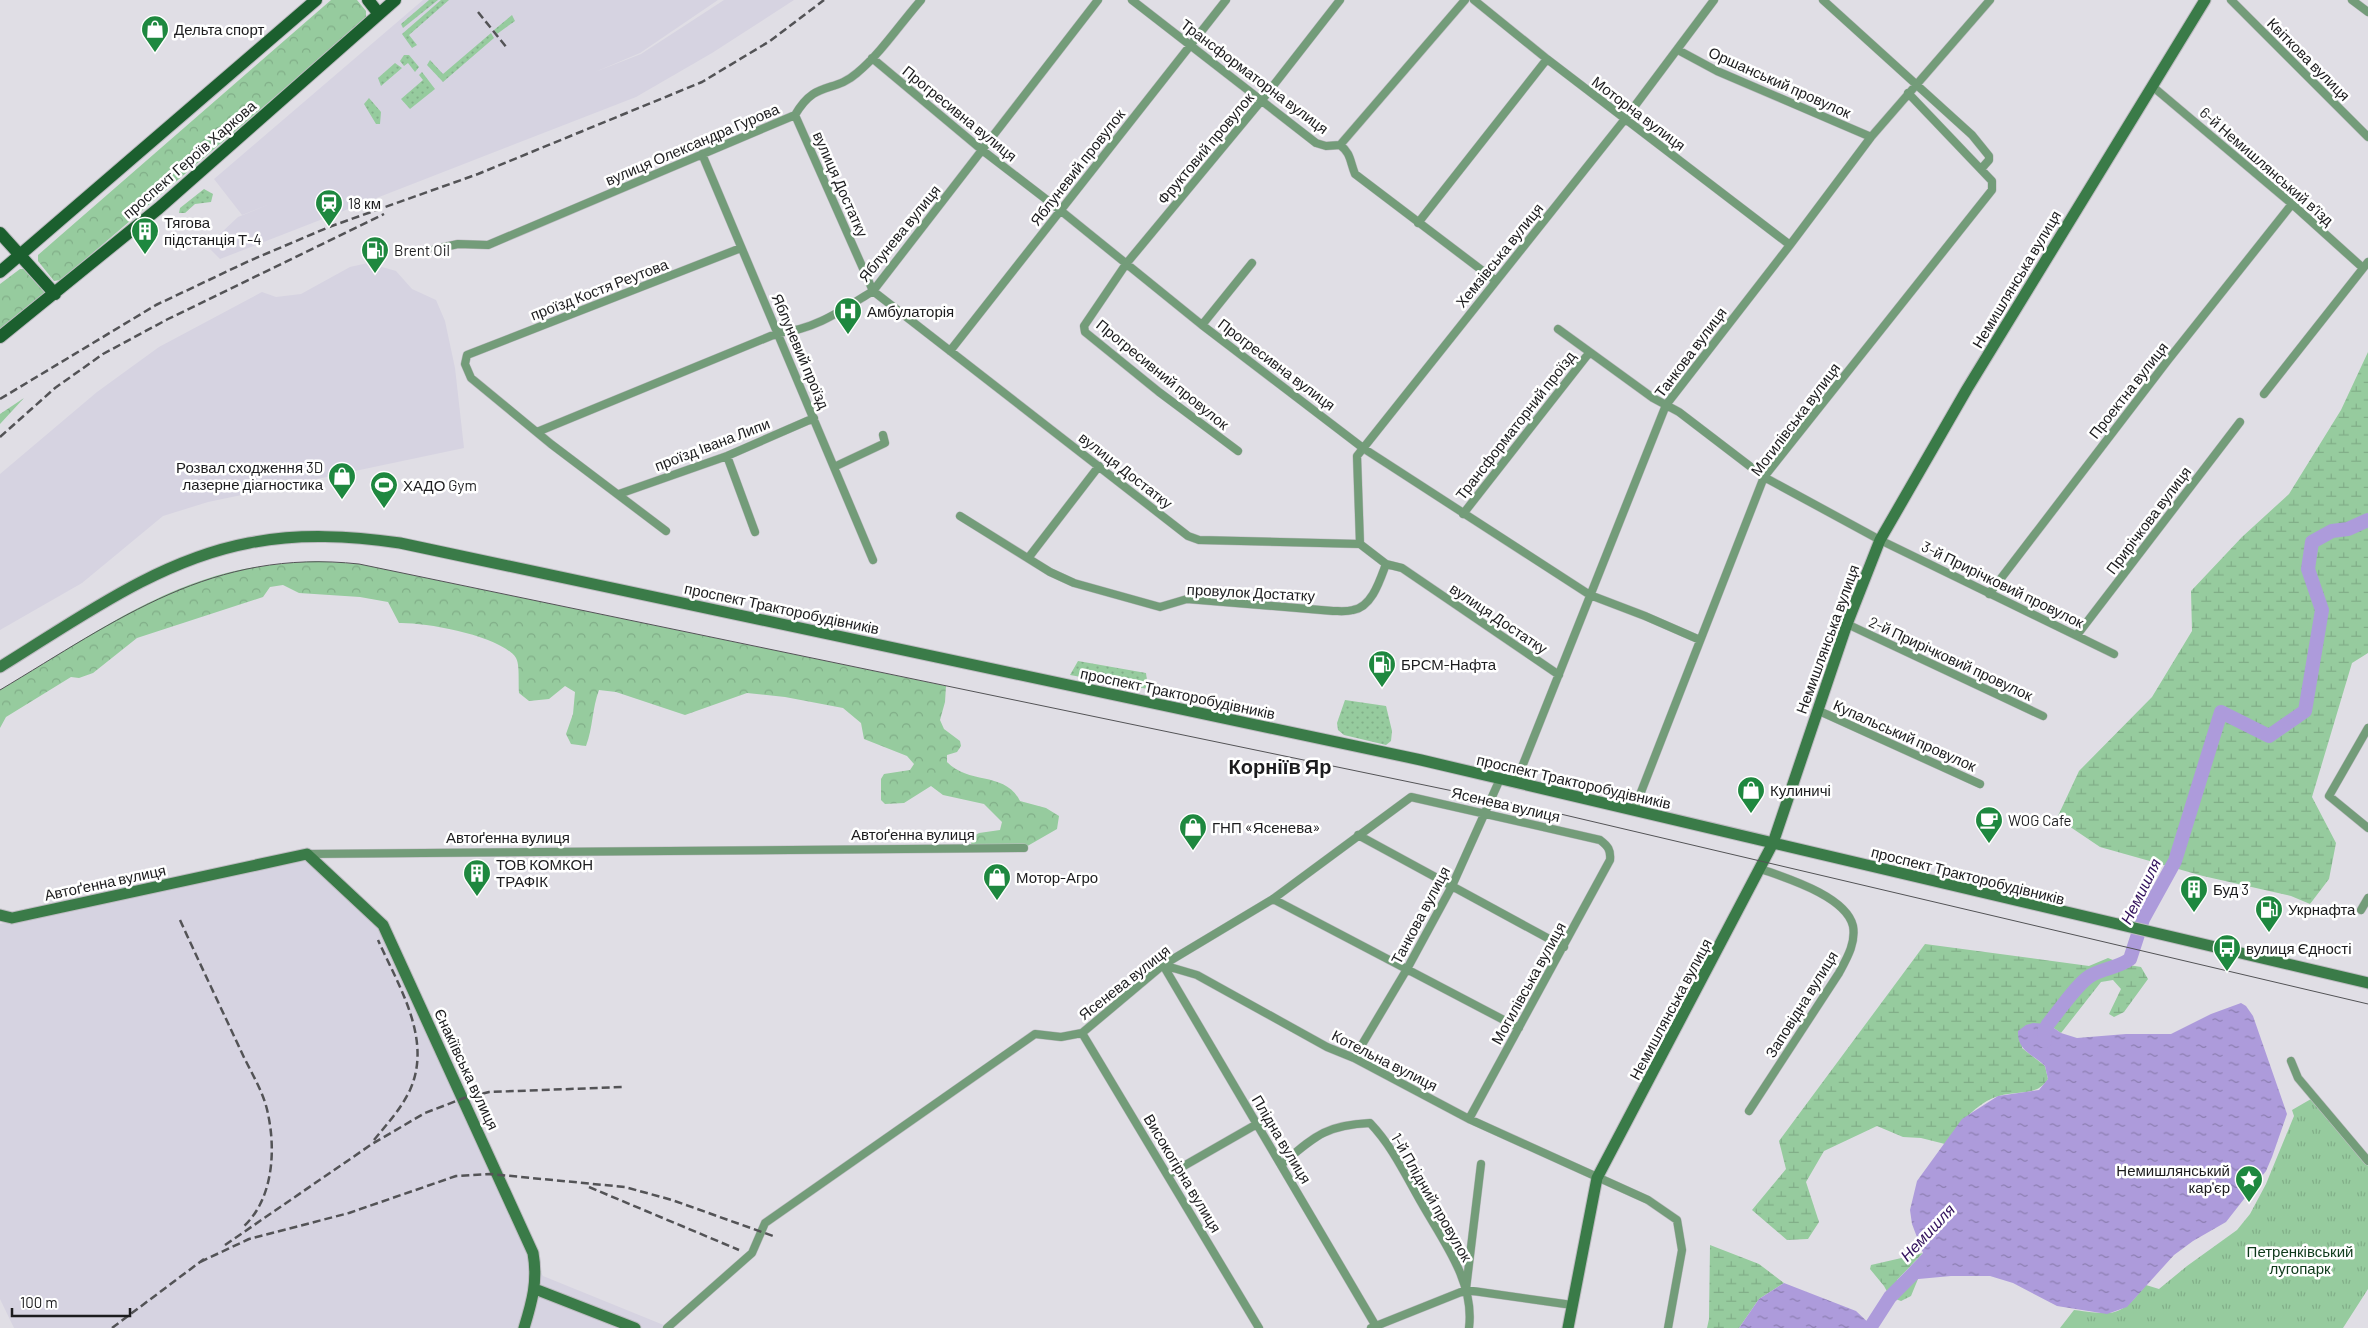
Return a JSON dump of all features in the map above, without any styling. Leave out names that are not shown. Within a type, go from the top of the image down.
[{"type":"main road","points":[[0,272],[21,256],[316,0]]},
{"type":"main road","points":[[368,0],[379,14]]},
{"type":"main road","name":"проспект Героїв Харкова","points":[[0,337],[188,182],[395,0]]},
{"type":"main road","points":[[0,233],[54,294]]},
{"type":"street","name":"вулиця Олександра Гурова","points":[[435,249],[458,244],[488,245],[795,115],[803,101],[815,91],[856,74],[872,58],[920,0]]},
{"type":"street","name":"Яблунева вулиця","points":[[537,432],[778,333],[794,331],[824,321],[873,291],[1098,0]]},
{"type":"street","name":"Трансформаторна вулиця","points":[[1132,0],[1316,142],[1326,146],[1340,145],[1351,156],[1356,174],[1496,281]]},
{"type":"street","name":"Яблуневий провулок","points":[[950,351],[1226,0]]},
{"type":"street","name":"Фруктовий провулок","points":[[1126,264],[1262,100],[1340,0]]},
{"type":"street","points":[[1340,145],[1465,0]]},
{"type":"street","name":"Моторна вулиця","points":[[1474,0],[1547,59],[1790,245]]},
{"type":"street","name":"Хемзівська вулиця","points":[[1360,544],[1357,456],[1625,119],[1714,0]]},
{"type":"street","points":[[1824,0],[1917,84],[1982,147],[1989,160],[1981,168],[1908,93]]},
{"type":"street","name":"Немишлянська вулиця","points":[[1568,1328],[1597,1178],[1773,843],[1847,624],[1880,540],[1972,381],[2205,0]]},
{"type":"street","name":"Квіткова вулиця","points":[[2231,0],[2368,138]]},
{"type":"street","points":[[2352,0],[2368,12]]},
{"type":"street","name":"Танкова вулиця","points":[[1516,782],[1666,405],[1871,137],[1987,1]]},
{"type":"street","name":"Оршанський провулок","points":[[1678,50],[1717,71],[1871,137]]},
{"type":"street","name":"Прогресивна вулиця","points":[[872,58],[982,150],[1060,210],[1202,325],[1363,448],[1590,595],[1700,640]]},
{"type":"street","points":[[1418,223],[1547,59]]},
{"type":"street","name":"6-й Немишлянський в’їзд","points":[[2152,86],[2366,265]]},
{"type":"street","name":"вулиця Достатку","points":[[795,115],[873,291],[1188,536],[1199,540],[1360,544],[1386,564],[1402,568],[1559,675]]},
{"type":"street","name":"Яблуневий проїзд","points":[[702,154],[873,560]]},
{"type":"street","name":"Могилівська вулиця","points":[[1634,810],[1764,477],[1992,190],[1992,181],[1981,168]]},
{"type":"street","name":"Проектна вулиця","points":[[1989,594],[2168,360],[2292,204]]},
{"type":"street","name":"проїзд Костя Реутова","points":[[537,432],[471,378],[465,364],[467,355],[741,248]]},
{"type":"street","points":[[1202,325],[1252,263]]},
{"type":"street","name":"Прогресивний провулок","points":[[1126,264],[1084,326],[1085,332],[1159,392],[1238,451]]},
{"type":"street","points":[[2264,394],[2366,265]]},
{"type":"street","points":[[1558,329],[1653,398],[1679,412],[1764,477],[1880,540]]},
{"type":"street","name":"Трансформаторний проїзд","points":[[1463,514],[1589,353]]},
{"type":"street","name":"проїзд Івана Липи","points":[[619,494],[727,456],[814,418]]},
{"type":"street","name":"Прирічкова вулиця","points":[[2077,635],[2240,422]]},
{"type":"street","points":[[537,432],[666,531]]},
{"type":"street","points":[[834,467],[885,443],[883,435]]},
{"type":"street","points":[[727,456],[755,532]]},
{"type":"street","points":[[1029,557],[1099,466]]},
{"type":"street","name":"провулок Достатку","points":[[960,516],[1029,557],[1050,572],[1074,584],[1160,607],[1187,599],[1333,611],[1354,610],[1369,600],[1376,590],[1386,564]]},
{"type":"street","name":"проспект Тракторобудівників","points":[[0,667],[114,598],[188,562],[248,543],[303,537],[352,536],[400,543],[536,571],[1516,782],[2107,923],[2368,983]]},
{"type":"street","name":"3-й Прирічковий провулок","points":[[1880,540],[2114,654]]},
{"type":"street","name":"2-й Прирічковий провулок","points":[[1847,624],[2043,716]]},
{"type":"street","name":"Купальський провулок","points":[[1817,710],[1980,784]]},
{"type":"street","points":[[2368,728],[2329,796],[2368,828]]},
{"type":"street","name":"Танкова вулиця","points":[[1354,1058],[1407,969],[1452,886],[1500,779]]},
{"type":"street","name":"Ясенева вулиця","points":[[667,1328],[752,1253],[765,1223],[1035,1034],[1061,1037],[1082,1032],[1163,965],[1273,899],[1411,797],[1600,840],[1609,848],[1610,860]]},
{"type":"street","points":[[1358,835],[1564,947]]},
{"type":"street","name":"Автоґенна вулиця","points":[[0,915],[12,918],[306,854],[1024,848]]},
{"type":"street","name":"Єнакіївська вулиця","points":[[306,854],[384,925],[533,1254],[536,1270],[535,1289],[524,1328]]},
{"type":"street","name":"Могилівська вулиця","points":[[1469,1119],[1610,860]]},
{"type":"street","name":"Заповідна вулиця","points":[[1749,1111],[1840,973],[1851,949],[1853,937],[1853,925],[1842,909],[1812,887],[1761,869]]},
{"type":"street","points":[[2361,910],[2368,898]]},
{"type":"street","points":[[1273,899],[1519,1028]]},
{"type":"street","name":"Котельна вулиця","points":[[1163,965],[1197,975],[1328,1047],[1354,1058],[1469,1119],[1597,1178]]},
{"type":"street","name":"Плідна вулиця","points":[[1163,965],[1282,1164],[1375,1327]]},
{"type":"street","name":"Високогірна вулиця","points":[[1082,1032],[1259,1328]]},
{"type":"street","points":[[2291,1061],[2298,1078],[2368,1161]]},
{"type":"street","name":"1-й Плідний провулок","points":[[1282,1164],[1318,1134],[1349,1124],[1370,1122],[1387,1142],[1454,1260],[1466,1290],[1471,1311],[1469,1328]]},
{"type":"street","points":[[1168,1175],[1257,1124]]},
{"type":"street","points":[[1466,1290],[1481,1164]]},
{"type":"street","points":[[1597,1178],[1648,1200],[1676,1220],[1682,1250],[1668,1328]]},
{"type":"street","points":[[535,1289],[634,1328]]},
{"type":"street","points":[[1375,1327],[1466,1290],[1572,1305]]},
{"type":"shaded area","points":[[423,0],[718,0],[640,53],[595,72],[641,54],[724,0],[794,0],[712,53],[636,97],[220,259],[207,246],[238,217],[270,204],[242,215],[214,179]]},
{"type":"shaded area","points":[[368,263],[396,271],[412,289],[436,300],[445,321],[455,368],[464,448],[208,502],[163,516],[82,583],[0,630],[0,474],[97,392],[159,347],[262,292],[276,297],[301,294],[350,267]]},
{"type":"shaded area","points":[[305,861],[375,922],[522,1243],[543,1276],[671,1328],[14,1328],[0,1299],[0,924]]},
{"type":"green space","points":[[331,0],[357,0],[366,11],[366,19],[61,280],[54,281],[38,261],[38,255]]},
{"type":"green space","points":[[429,0],[438,0],[403,28],[401,24]]},
{"type":"green space","points":[[441,0],[449,0],[409,35],[417,45],[412,48],[402,34]]},
{"type":"green space","points":[[512,15],[515,21],[497,34],[494,30]]},
{"type":"green space","points":[[491,33],[494,38],[443,82],[427,65],[430,60],[443,74]]},
{"type":"green space","points":[[404,55],[409,55],[419,67],[415,72],[408,63],[404,66],[400,61]]},
{"type":"green space","points":[[395,63],[402,68],[381,86],[378,78]]},
{"type":"green space","points":[[422,72],[435,89],[410,109],[401,99],[423,80],[419,75]]},
{"type":"green space","points":[[369,98],[381,112],[380,124],[376,124],[364,104]]},
{"type":"green space","points":[[204,189],[213,194],[211,202],[195,204],[185,213],[179,213],[180,208]]},
{"type":"green space","points":[[20,269],[26,269],[46,288],[43,297],[0,332],[0,284]]},
{"type":"green space","points":[[2368,352],[2368,653],[2352,663],[2312,797],[2336,843],[2329,879],[2310,904],[2291,896],[2203,876],[2100,847],[2057,818],[2079,771],[2152,697],[2192,631],[2191,591],[2242,537],[2289,494],[2341,410]]},
{"type":"green space","points":[[24,398],[0,424],[0,414]]},
{"type":"green space","points":[[315,561],[359,564],[946,686],[945,702],[940,720],[944,729],[960,741],[961,746],[957,752],[947,755],[947,762],[966,774],[1005,785],[1020,801],[1046,808],[1059,816],[1057,829],[1024,848],[971,845],[972,837],[979,833],[1000,830],[1002,822],[984,804],[943,795],[931,786],[904,803],[885,804],[881,800],[881,779],[884,774],[910,770],[914,764],[907,756],[864,739],[861,723],[843,708],[785,697],[747,693],[685,715],[616,692],[599,690],[586,746],[571,744],[566,734],[573,714],[575,692],[565,686],[549,699],[529,701],[519,693],[517,661],[508,650],[480,637],[462,632],[426,625],[399,623],[388,602],[360,597],[299,593],[283,585],[270,587],[263,597],[137,638],[93,673],[79,678],[71,677],[6,717],[0,728],[0,690],[124,615],[176,590],[230,572],[287,563]]},
{"type":"green space","points":[[1078,661],[1146,673],[1148,689],[1070,675]]},
{"type":"green space","points":[[1345,700],[1386,706],[1392,731],[1391,741],[1386,745],[1344,735],[1338,730],[1337,723]]},
{"type":"green space","points":[[1925,944],[2089,966],[2108,958],[2123,964],[2141,967],[2148,979],[2124,1012],[2114,1017],[2109,1014],[2121,989],[2113,980],[2101,982],[2061,1033],[2048,1024],[2026,1025],[2022,1048],[2045,1066],[2048,1079],[2043,1085],[2032,1091],[1999,1096],[1975,1109],[1955,1130],[1945,1144],[1921,1138],[1903,1137],[1877,1126],[1824,1151],[1806,1182],[1819,1222],[1808,1239],[1787,1240],[1752,1210],[1786,1169],[1779,1141]]},
{"type":"green space","name":"Петренківський лугопарк","points":[[2311,1099],[2368,1166],[2368,1289],[2343,1328],[2060,1328],[2074,1310],[2099,1313],[2115,1312],[2129,1304],[2146,1285],[2159,1289],[2237,1230],[2250,1214],[2266,1184],[2294,1116],[2292,1110]]},
{"type":"green space","points":[[1710,1245],[1759,1264],[1784,1283],[1759,1299],[1739,1328],[1707,1328],[1709,1319]]},
{"type":"green space","points":[[1923,1253],[1897,1280],[1918,1279],[1911,1296],[1901,1301],[1890,1297],[1884,1286],[1870,1269],[1871,1265]]},
{"type":"water","points":[[2241,1003],[2246,1006],[2253,1016],[2287,1114],[2272,1157],[2266,1171],[2226,1222],[2193,1241],[2174,1255],[2127,1307],[2107,1314],[2057,1306],[2013,1283],[1990,1276],[1951,1276],[1897,1281],[1923,1253],[1912,1224],[1910,1210],[1917,1181],[1962,1119],[1998,1096],[2039,1090],[2048,1079],[2045,1066],[2023,1048],[2018,1038],[2018,1031],[2026,1025],[2033,1023],[2048,1024],[2061,1033],[2077,1038],[2126,1034],[2171,1034],[2211,1014]]},
{"type":"water","points":[[1784,1283],[1856,1311],[1874,1328],[1739,1328],[1759,1299]]},
{"type":"waterway","name":"Немишля","points":[[2045,1041],[2044,1032],[2048,1024],[2079,985],[2095,973],[2130,959],[2143,919],[2175,861],[2221,712],[2269,736],[2305,711],[2322,610],[2308,569],[2312,542],[2332,531],[2348,529],[2368,520]]},
{"type":"waterway","name":"Немишля","points":[[1870,1328],[1890,1297],[1920,1267]]},
{"type":"tram line","points":[[0,690],[127,615],[169,594],[212,578],[258,567],[306,562],[359,564],[1535,808],[2368,1004]]},
{"type":"railway","points":[[0,399],[156,305],[249,261],[329,227],[478,174],[702,82],[770,41],[824,0]]},
{"type":"railway","points":[[478,12],[507,48]]},
{"type":"railway","points":[[0,437],[55,388],[103,354],[168,319],[384,214]]},
{"type":"railway","points":[[180,920],[260,1090],[268,1114],[272,1143],[270,1174],[261,1203],[243,1227]]},
{"type":"railway","points":[[374,1140],[398,1110],[410,1090],[416,1071],[418,1051],[410,1013],[378,940]]},
{"type":"railway","points":[[225,1245],[372,1144],[425,1113],[464,1098],[489,1092],[623,1087]]},
{"type":"railway","points":[[200,1262],[249,1239],[349,1213],[456,1176],[490,1174],[625,1187],[672,1200],[776,1237]]},
{"type":"railway","points":[[589,1187],[739,1250]]},
{"type":"railway","points":[[112,1328],[204,1259]]},
{"type":"place","name":"Дельта спорт","points":[[155,53]]},
{"type":"place","name":"18 км","points":[[329,227]]},
{"type":"place","name":"Тягова підстанція Т-4","points":[[145,255]]},
{"type":"place","name":"Brent Oil","points":[[375,274]]},
{"type":"place","name":"Амбулаторія","points":[[848,335]]},
{"type":"place","name":"Розвал сходження 3D лазерне діагностика","points":[[342,500]]},
{"type":"place","name":"ХАДО Gym","points":[[384,509]]},
{"type":"place","name":"БРСМ-Нафта","points":[[1382,688]]},
{"type":"place","name":"Кулиничі","points":[[1751,814]]},
{"type":"place","name":"WOG Cafe","points":[[1989,844]]},
{"type":"place","name":"ГНП «Ясенева»","points":[[1193,851]]},
{"type":"place","name":"ТОВ КОМКОН ТРАФІК","points":[[477,897]]},
{"type":"place","name":"Мотор-Агро","points":[[997,901]]},
{"type":"place","name":"Буд 3","points":[[2194,913]]},
{"type":"place","name":"Укрнафта","points":[[2269,933]]},
{"type":"place","name":"вулиця Єдності","points":[[2227,972]]},
{"type":"place","name":"Немишлянський кар'єр","points":[[2249,1203]]},
{"type":"district","name":"Корніїв Яр","points":[[1280,766]]}]
